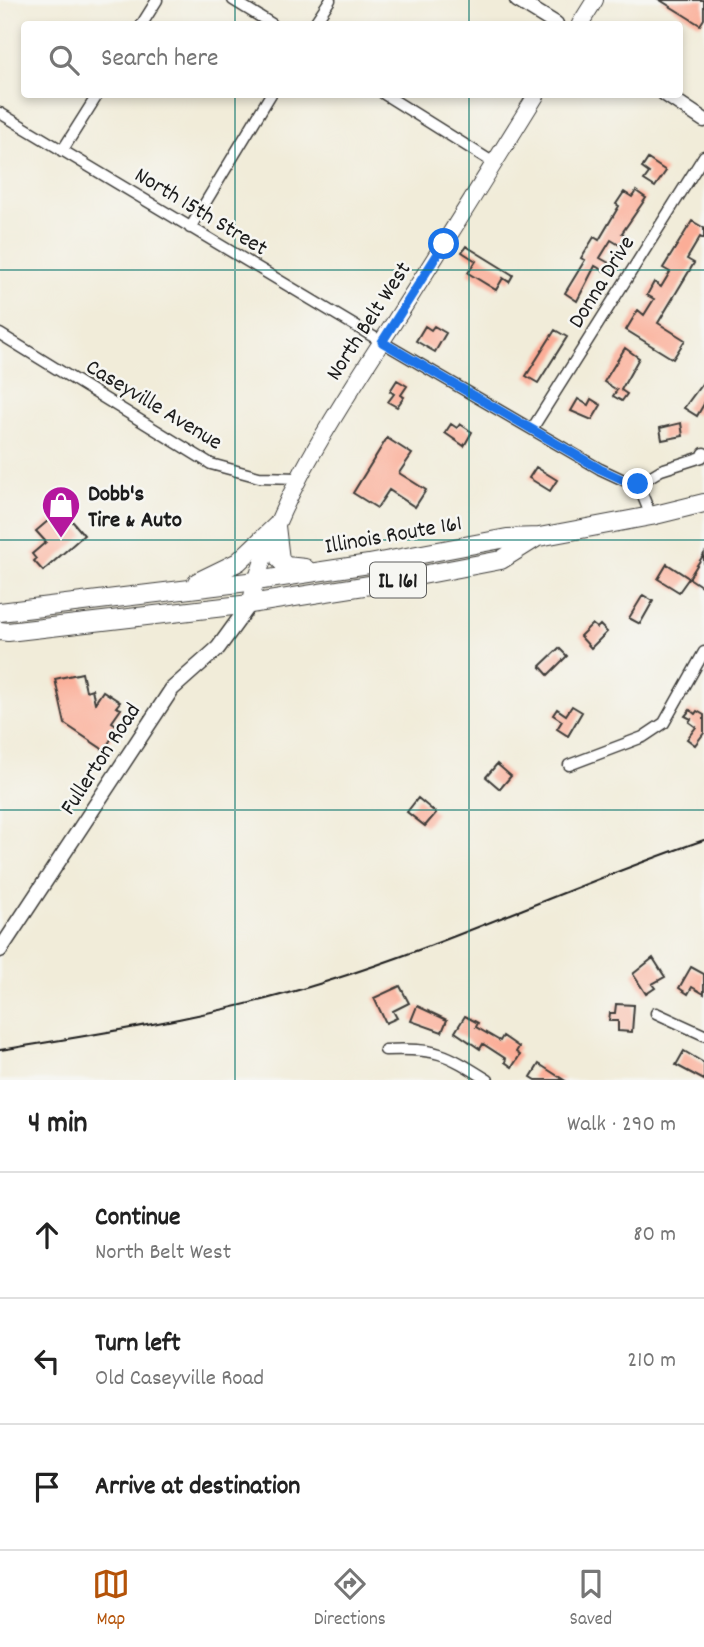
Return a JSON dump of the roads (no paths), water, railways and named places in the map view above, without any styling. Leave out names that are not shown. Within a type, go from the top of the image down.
[{"type":"main road","points":[[581,21],[595,0]]},
{"type":"main road","name":"North Belt West","points":[[250,604],[276,526],[299,478],[535,98]]},
{"type":"main road","name":"Illinois Route 161","points":[[256,581],[507,538],[539,537],[704,503]]},
{"type":"main road","points":[[276,526],[278,554],[286,566],[326,570]]},
{"type":"main road","points":[[177,590],[238,562],[276,526]]},
{"type":"main road","name":"Illinois Route 161","points":[[250,604],[501,560],[539,537]]},
{"type":"main road","name":"IL 161","points":[[0,612],[256,581]]},
{"type":"main road","name":"IL 161","points":[[0,631],[250,604]]},
{"type":"street","points":[[144,21],[157,0]]},
{"type":"street","points":[[233,0],[267,21]]},
{"type":"street","points":[[316,21],[330,0]]},
{"type":"street","points":[[517,0],[551,21]]},
{"type":"street","points":[[62,151],[95,98]]},
{"type":"street","points":[[190,228],[269,98]]},
{"type":"street","points":[[390,98],[494,163]]},
{"type":"street","points":[[671,98],[704,120]]},
{"type":"street","name":"North 15th Street","points":[[0,113],[603,471],[638,484]]},
{"type":"street","name":"Donna Drive","points":[[532,429],[704,156]]},
{"type":"street","name":"Caseyville Avenue","points":[[0,334],[211,464],[259,477],[299,478]]},
{"type":"street","points":[[651,516],[638,484],[661,470],[703,456]]},
{"type":"street","name":"Fullerton Road","points":[[0,950],[172,689],[218,648],[250,604]]},
{"type":"street","points":[[569,765],[643,737],[664,723],[704,652]]},
{"type":"street","points":[[656,1013],[704,1035]]},
{"type":"street","points":[[385,1050],[431,1050],[446,1055],[488,1080]]},
{"type":"tram line","points":[[0,1050],[122,1030],[282,995],[418,950],[704,840]]},
{"type":"place","name":"Dobb's Tire & Auto","points":[[61,539]]}]
